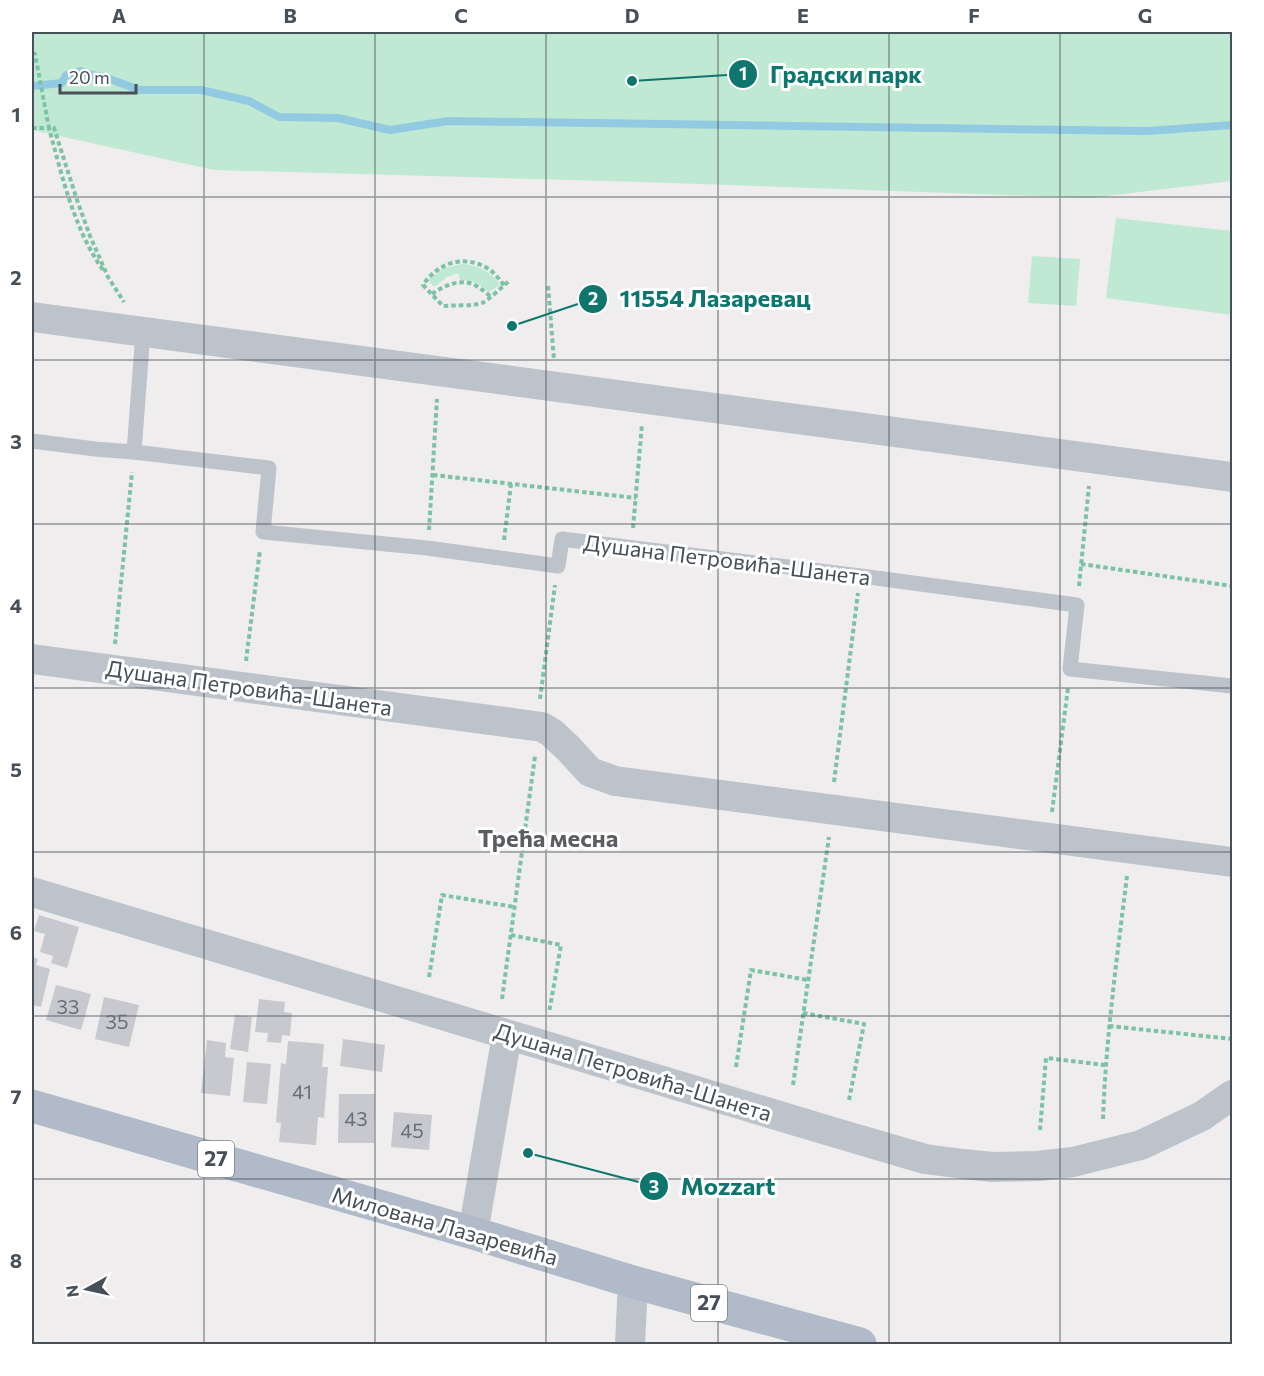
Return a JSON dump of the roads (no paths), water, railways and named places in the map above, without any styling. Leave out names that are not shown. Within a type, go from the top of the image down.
[{"type":"main road","name":"Милована Лазаревића","points":[[32,1106],[473,1233],[633,1282],[860,1344]]},
{"type":"street","points":[[32,317],[1233,477]]},
{"type":"street","name":"Душана Петровића-Шанета","points":[[32,659],[542,727],[552,733],[590,772],[615,781],[1233,862]]},
{"type":"street","name":"Душана Петровића-Шанета","points":[[32,892],[925,1159],[982,1166],[1038,1166],[1072,1162],[1141,1145],[1202,1116],[1233,1095]]},
{"type":"street","points":[[473,1233],[507,1035]]},
{"type":"street","points":[[630,1344],[633,1282]]},
{"type":"lane","points":[[32,441],[135,452],[142,332]]},
{"type":"lane","name":"Душана Петровића-Шанета","points":[[135,452],[269,468],[262,532],[428,548],[558,566],[562,539],[1077,605],[1070,669],[1233,686]]},
{"type":"waterway","points":[[32,86],[62,83],[66,75],[81,71],[140,90],[201,90],[249,101],[279,117],[338,118],[390,130],[448,121],[1147,131],[1232,125]]},
{"type":"place","name":"Градски парк","points":[[632,81]]},
{"type":"place","name":"11554 Лазаревац","points":[[512,326]]},
{"type":"place","name":"Mozzart","points":[[528,1153]]},
{"type":"district","name":"Трећа месна","points":[[548,839]]}]
